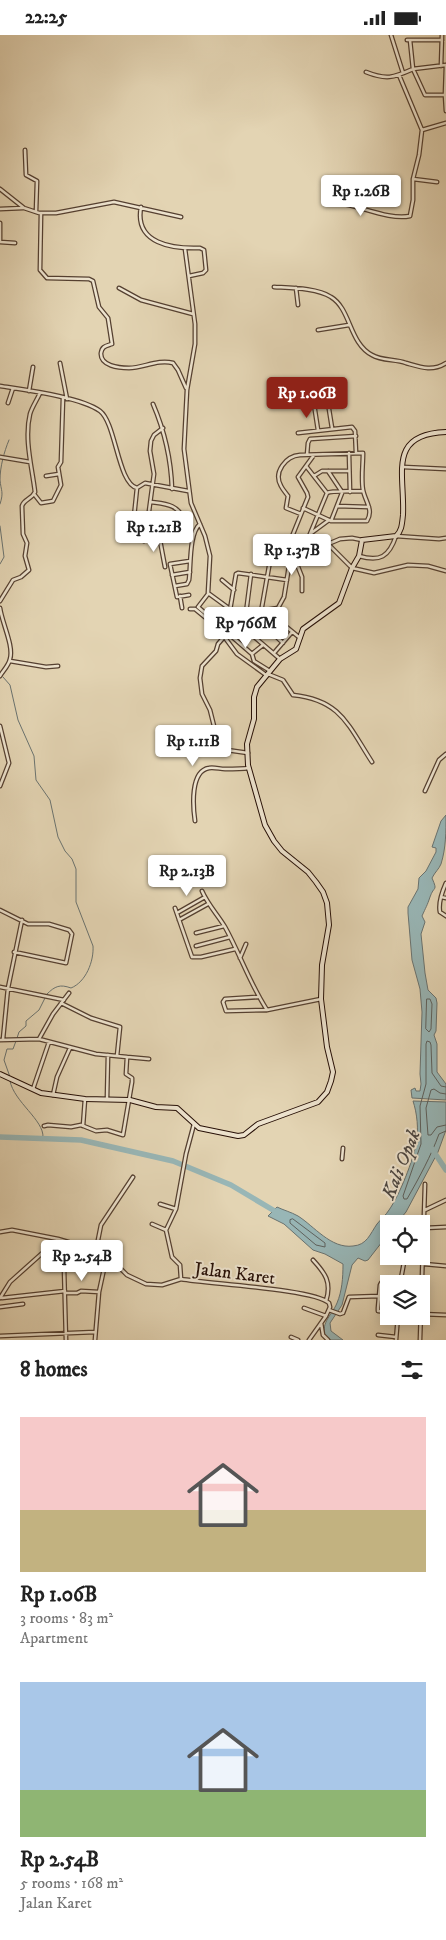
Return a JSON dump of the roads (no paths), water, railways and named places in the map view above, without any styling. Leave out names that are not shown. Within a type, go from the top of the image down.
[{"type":"street","points":[[391,35],[403,73]]},
{"type":"street","points":[[441,66],[442,35],[446,36]]},
{"type":"street","points":[[442,40],[408,40],[413,69],[425,95],[445,95]]},
{"type":"street","points":[[366,72],[381,78],[399,75],[413,69],[446,65],[446,111]]},
{"type":"street","points":[[328,202],[344,203],[396,217],[410,216],[413,200],[413,179],[419,155],[422,130],[399,75]]},
{"type":"street","points":[[422,130],[446,123]]},
{"type":"street","points":[[25,150],[25,174],[36,181],[36,212]]},
{"type":"street","points":[[413,179],[437,182]]},
{"type":"street","points":[[0,189],[24,208],[40,213],[56,213],[109,202],[142,207],[181,217]]},
{"type":"street","points":[[142,207],[139,222],[144,231],[156,242],[185,249],[200,248],[205,252],[206,270],[203,273],[188,276]]},
{"type":"street","points":[[0,209],[24,208]]},
{"type":"street","points":[[40,213],[40,270],[47,278],[89,279],[93,281],[99,307],[108,317],[112,340],[112,344],[102,349],[101,358],[103,362],[130,368],[164,362],[172,363],[178,370],[187,390]]},
{"type":"street","points":[[0,223],[0,242],[15,243]]},
{"type":"street","points":[[185,249],[194,313],[194,344],[187,390],[184,445],[188,491],[210,557],[208,593],[198,607],[252,653],[254,661],[268,673]]},
{"type":"street","points":[[274,287],[296,288],[330,296],[339,303],[348,325],[364,349],[377,358],[425,368],[440,367],[446,363]]},
{"type":"street","points":[[119,288],[141,300],[194,313]]},
{"type":"street","points":[[296,288],[298,305]]},
{"type":"street","points":[[318,329],[348,325]]},
{"type":"street","points":[[40,393],[29,420],[30,462],[34,494],[41,503],[54,501],[61,485],[58,467],[65,399],[60,363]]},
{"type":"street","points":[[29,391],[33,367]]},
{"type":"street","points":[[0,386],[85,403],[102,413],[106,417],[125,477],[130,485],[136,489]]},
{"type":"street","points":[[8,403],[13,388]]},
{"type":"street","points":[[318,430],[314,404],[325,400],[328,403],[332,428]]},
{"type":"street","points":[[153,404],[163,428],[171,461],[172,489]]},
{"type":"street","points":[[298,433],[352,427],[355,430],[356,436],[356,453]]},
{"type":"street","points":[[147,526],[154,470],[150,451],[151,441],[154,435],[163,428]]},
{"type":"street","points":[[359,556],[370,559],[380,557],[391,550],[400,530],[404,452],[412,441],[428,434],[446,432]]},
{"type":"street","points":[[307,455],[310,439],[356,436]]},
{"type":"street","points":[[349,453],[350,492]]},
{"type":"street","points":[[301,514],[286,508],[288,496],[281,486],[278,476],[282,466],[289,458],[294,455],[363,453],[363,491],[370,515],[367,521],[330,521],[303,509]]},
{"type":"street","points":[[302,591],[302,577],[289,547],[307,498],[307,493],[298,477],[314,455]]},
{"type":"street","points":[[0,457],[30,462]]},
{"type":"street","points":[[306,466],[327,493]]},
{"type":"street","points":[[403,467],[446,469]]},
{"type":"street","points":[[314,476],[322,471],[349,471]]},
{"type":"street","points":[[328,471],[342,493]]},
{"type":"street","points":[[46,476],[59,474]]},
{"type":"street","points":[[136,489],[145,483],[188,491]]},
{"type":"street","points":[[136,489],[134,517],[159,535],[165,567]]},
{"type":"street","points":[[309,553],[306,543],[327,493],[333,491],[342,493],[363,491]]},
{"type":"street","points":[[310,534],[330,521],[342,493]]},
{"type":"street","points":[[0,601],[13,580],[29,569],[25,556],[27,543],[23,534],[22,506],[34,494]]},
{"type":"street","points":[[124,529],[144,541],[159,535],[184,520],[181,512],[169,505],[150,502]]},
{"type":"street","points":[[337,506],[369,507]]},
{"type":"street","points":[[149,515],[168,522],[172,528]]},
{"type":"street","points":[[175,586],[187,584],[196,528],[200,524]]},
{"type":"street","points":[[208,593],[234,612],[267,611],[278,608],[282,604],[288,563],[294,558],[346,538],[362,540],[396,537],[439,539],[446,537]]},
{"type":"street","points":[[0,1074],[33,1091],[53,1095],[85,1099],[130,1100],[156,1107],[178,1108],[194,1124],[208,1131],[242,1136],[258,1124],[313,1105],[321,1099],[330,1086],[333,1072],[327,1047],[321,999],[322,965],[329,925],[326,900],[308,872],[291,859],[274,841],[263,821],[249,768],[247,744],[254,719],[256,689],[280,659],[296,649],[303,629],[334,608],[341,599],[352,568],[359,556],[362,540]]},
{"type":"street","points":[[261,612],[270,561],[274,552],[290,541]]},
{"type":"street","points":[[328,544],[352,568],[374,573],[401,566],[417,565],[446,571]]},
{"type":"street","points":[[188,595],[176,597],[170,564],[191,561]]},
{"type":"street","points":[[172,575],[190,572]]},
{"type":"street","points":[[230,610],[237,573],[287,580]]},
{"type":"street","points":[[248,613],[251,574]]},
{"type":"street","points":[[222,579],[234,590]]},
{"type":"street","points":[[180,596],[182,608]]},
{"type":"street","points":[[0,608],[2,623],[10,644],[10,661],[0,676]]},
{"type":"street","points":[[190,609],[196,609],[218,627],[243,659],[283,680],[293,695],[313,697],[336,711],[344,719],[372,762]]},
{"type":"street","points":[[267,611],[300,638]]},
{"type":"street","points":[[221,628],[234,612]]},
{"type":"street","points":[[248,613],[283,643]]},
{"type":"street","points":[[231,617],[280,659]]},
{"type":"street","points":[[274,653],[292,632]]},
{"type":"street","points":[[224,637],[218,644],[216,651],[202,666],[200,685],[215,730],[218,734],[226,735],[227,750],[248,753]]},
{"type":"street","points":[[252,653],[263,645]]},
{"type":"street","points":[[10,661],[46,667],[58,666]]},
{"type":"street","points":[[0,726],[9,763],[0,786]]},
{"type":"street","points":[[425,791],[438,760],[446,754]]},
{"type":"street","points":[[195,821],[193,797],[201,771],[212,767],[249,768]]},
{"type":"street","points":[[446,883],[440,897],[440,912],[446,916]]},
{"type":"street","points":[[202,891],[208,904],[224,925],[258,997],[267,1010]]},
{"type":"street","points":[[177,913],[205,897]]},
{"type":"street","points":[[440,897],[446,898]]},
{"type":"street","points":[[179,920],[208,904]]},
{"type":"street","points":[[175,908],[192,957],[201,957],[235,949]]},
{"type":"street","points":[[0,909],[28,924],[49,923],[69,930],[72,937],[66,963],[14,952]]},
{"type":"street","points":[[22,920],[14,952],[2,1040],[39,1039],[96,1055],[150,1059]]},
{"type":"street","points":[[196,933],[224,925]]},
{"type":"street","points":[[196,946],[230,937]]},
{"type":"street","points":[[240,958],[246,944]]},
{"type":"street","points":[[0,987],[64,1000]]},
{"type":"street","points":[[39,1039],[53,1014],[69,993]]},
{"type":"street","points":[[258,997],[225,999],[223,1001],[226,1011],[267,1010],[321,999]]},
{"type":"street","points":[[61,1003],[91,1018],[120,1027],[117,1056]]},
{"type":"street","points":[[33,1091],[49,1042]]},
{"type":"street","points":[[53,1095],[57,1077],[70,1048]]},
{"type":"street","points":[[107,1099],[108,1055]]},
{"type":"street","points":[[44,1126],[83,1127],[123,1135],[132,1079],[126,1074],[128,1057]]},
{"type":"street","points":[[83,1127],[85,1099]]},
{"type":"street","points":[[181,1279],[180,1265],[172,1257],[166,1230],[176,1209],[186,1154],[194,1124]]},
{"type":"street","points":[[342,1148],[342,1159]]},
{"type":"street","points":[[96,1250],[101,1225],[132,1177]]},
{"type":"street","points":[[425,1185],[425,1215]]},
{"type":"street","points":[[425,1210],[427,1207],[446,1200]]},
{"type":"street","points":[[160,1204],[176,1209]]},
{"type":"street","points":[[152,1225],[166,1230]]},
{"type":"street","points":[[430,1228],[446,1227]]},
{"type":"street","points":[[0,1232],[17,1231],[58,1239],[107,1255],[99,1292],[95,1340]]},
{"type":"street","points":[[58,1239],[10,1282],[0,1298],[65,1292],[99,1292]]},
{"type":"street","points":[[66,1241],[64,1267],[66,1340]]},
{"type":"street","name":"Jalan Karet","points":[[107,1255],[127,1275],[146,1284],[162,1285],[181,1279],[300,1294],[326,1301]]},
{"type":"street","points":[[314,1260],[328,1280],[329,1287],[326,1301],[330,1305],[331,1311]]},
{"type":"street","points":[[430,1264],[446,1265]]},
{"type":"street","points":[[380,1284],[378,1311],[380,1311]]},
{"type":"street","points":[[331,1311],[342,1314],[350,1297],[379,1296]]},
{"type":"street","points":[[0,1307],[23,1305]]},
{"type":"street","points":[[304,1308],[326,1316]]},
{"type":"street","points":[[309,1340],[331,1311]]},
{"type":"street","points":[[430,1315],[446,1315]]},
{"type":"street","points":[[321,1323],[323,1335],[328,1340]]},
{"type":"street","points":[[378,1335],[396,1338],[397,1325]]},
{"type":"street","points":[[420,1340],[421,1325]]},
{"type":"street","points":[[0,1336],[95,1332]]},
{"type":"street","points":[[291,1337],[298,1340]]},
{"type":"water","points":[[446,815],[443,858],[432,878],[435,887],[422,916],[425,922],[421,934],[428,990],[436,998],[437,1003],[436,1031],[434,1035],[437,1044],[437,1072],[446,1084],[446,1100],[412,1098],[411,1090],[415,1088],[416,1091],[420,1091],[421,1084],[422,1012],[420,989],[412,960],[408,907],[418,889],[419,878],[426,871],[436,852],[436,848],[432,847],[441,821]]},
{"type":"water","points":[[413,1101],[446,1102],[446,1130],[438,1152],[406,1212],[404,1215],[385,1215],[401,1187],[415,1150],[416,1116]]},
{"type":"water","points":[[277,1207],[298,1216],[323,1236],[345,1246],[362,1244],[380,1221],[380,1245],[368,1260],[365,1261],[358,1258],[352,1265],[342,1305],[330,1323],[331,1331],[343,1340],[331,1340],[325,1336],[324,1327],[339,1298],[343,1264],[313,1250],[284,1224],[268,1216]]},
{"type":"waterway","points":[[0,504],[2,494],[1,470],[9,440]]},
{"type":"waterway","points":[[0,526],[4,557],[0,564]]},
{"type":"waterway","points":[[3,677],[10,685],[18,720],[34,756],[36,780],[50,800],[58,837],[76,869],[76,902],[93,946],[88,970],[81,981],[71,988],[58,986],[47,994]]},
{"type":"waterway","points":[[17,1038],[19,1032],[26,1026],[26,1021],[39,1010],[45,998]]},
{"type":"waterway","points":[[10,1077],[4,1060],[7,1049],[13,1049],[16,1041]]},
{"type":"waterway","points":[[10,1081],[17,1096],[39,1124],[43,1137]]},
{"type":"waterway","name":"Kali Opak","points":[[0,1137],[81,1140],[173,1161],[231,1185],[278,1213]]},
{"type":"waterway","points":[[432,1149],[446,1170]]}]
